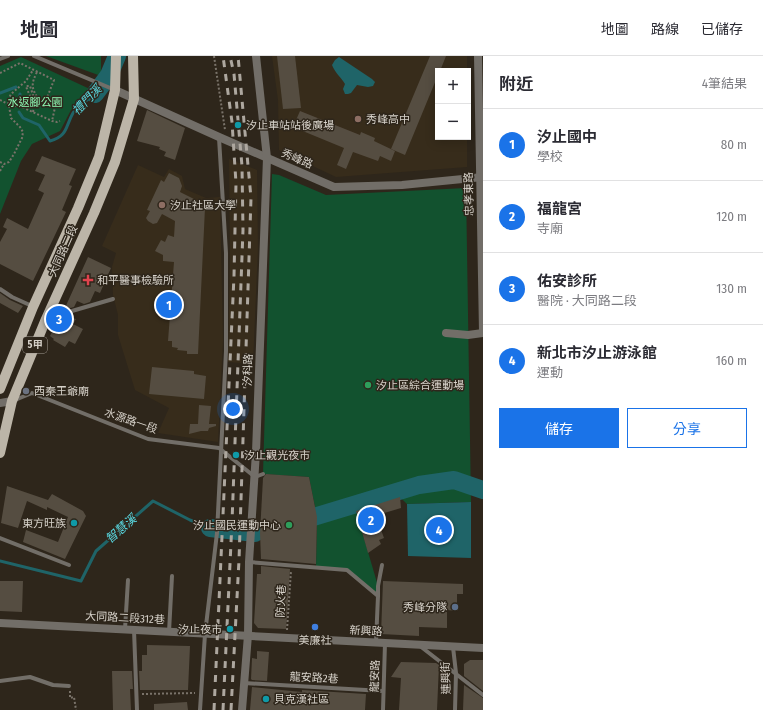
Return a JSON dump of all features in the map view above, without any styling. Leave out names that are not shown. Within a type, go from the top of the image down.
[{"type":"main road","name":"大同路二段","points":[[0,453],[12,401],[46,319],[115,162],[134,98],[133,56]]},
{"type":"main road","name":"大同路二段","points":[[0,390],[33,307],[78,208],[99,157],[116,59]]},
{"type":"main road","points":[[66,235],[81,242]]},
{"type":"street","name":"汐科路","points":[[242,710],[248,636],[249,562],[255,476],[267,158],[256,56]]},
{"type":"street","name":"忠孝東路","points":[[478,56],[483,333]]},
{"type":"street","name":"秀峰路","points":[[112,89],[334,187],[402,185],[481,178]]},
{"type":"street","points":[[446,333],[468,335],[483,333]]},
{"type":"street","points":[[0,403],[12,401]]},
{"type":"street","name":"大同路二段312巷","points":[[0,623],[248,636]]},
{"type":"street","name":"新興路","points":[[248,636],[483,648]]},
{"type":"lane","points":[[0,59],[8,56]]},
{"type":"lane","points":[[34,56],[112,89]]},
{"type":"lane","points":[[200,710],[205,634],[217,533],[226,351],[226,253],[223,139]]},
{"type":"lane","points":[[0,289],[12,297],[33,307]]},
{"type":"lane","points":[[46,319],[113,299]]},
{"type":"lane","name":"水源路一段","points":[[12,401],[32,393],[148,439],[219,448],[255,476]]},
{"type":"lane","points":[[255,476],[263,474]]},
{"type":"lane","points":[[0,538],[69,565]]},
{"type":"lane","points":[[249,562],[347,570],[378,596]]},
{"type":"lane","points":[[376,642],[378,586],[382,564]]},
{"type":"lane","points":[[169,632],[172,576]]},
{"type":"lane","points":[[125,630],[128,580]]},
{"type":"lane","points":[[134,630],[137,710]]},
{"type":"lane","name":"龍安路","points":[[383,710],[385,643]]},
{"type":"lane","points":[[418,644],[483,695]]},
{"type":"lane","name":"連興街","points":[[453,646],[456,673],[455,710]]},
{"type":"lane","points":[[0,681],[30,677],[53,685],[69,686]]},
{"type":"lane","name":"龍安路2巷","points":[[244,683],[383,691]]},
{"type":"path","points":[[214,56],[223,139]]},
{"type":"path","points":[[0,73],[20,63],[54,80],[46,103]]},
{"type":"path","points":[[0,171],[4,164],[9,162],[22,138],[20,127],[11,118],[8,100],[12,94],[26,81],[33,70]]},
{"type":"path","points":[[37,72],[32,82],[32,88],[39,100]]},
{"type":"path","points":[[33,112],[33,102],[26,86],[30,86],[34,98],[38,102],[39,100],[46,103],[56,103],[52,121]]},
{"type":"path","points":[[0,100],[8,104],[22,107],[52,121],[60,121]]},
{"type":"path","points":[[0,162],[4,164]]},
{"type":"path","name":"防火巷","points":[[286,638],[291,566]]},
{"type":"path","points":[[69,686],[70,698],[74,697],[76,710]]},
{"type":"path","points":[[136,694],[200,693]]},
{"type":"shaded area","name":"秀峰高中","points":[[272,56],[467,56],[467,68],[435,68],[435,140],[467,140],[467,167],[336,177],[279,150],[278,100]]},
{"type":"shaded area","points":[[229,159],[257,170],[258,248],[253,364],[228,362],[230,257]]},
{"type":"shaded area","points":[[138,165],[164,177],[169,169],[182,176],[185,189],[206,198],[220,197],[223,340],[218,442],[158,433],[169,408],[135,390],[118,335],[118,315],[113,295],[112,267],[116,253],[102,246]]},
{"type":"green space","points":[[46,56],[101,56],[101,76]]},
{"type":"green space","name":"水返腳公園","points":[[21,57],[92,90],[71,110],[60,131],[32,144],[21,161],[0,214],[0,66]]},
{"type":"green space","name":"汐止區綜合運動場","points":[[272,174],[279,175],[326,195],[466,188],[471,502],[407,504],[400,497],[356,511],[378,586],[378,596],[347,570],[316,568],[317,517],[309,477],[263,474]]},
{"type":"water","points":[[339,57],[372,79],[375,82],[373,86],[368,87],[357,85],[351,93],[345,94],[343,89],[345,84],[332,65]]},
{"type":"water","points":[[471,502],[471,558],[408,556],[407,504]]},
{"type":"building","points":[[277,56],[295,56],[301,108],[283,109]]},
{"type":"building","points":[[430,56],[446,56],[441,68],[435,68],[435,82],[405,155],[391,149]]},
{"type":"building","points":[[147,110],[185,128],[175,160],[164,156],[166,152],[159,149],[160,147],[137,141]]},
{"type":"building","points":[[300,111],[360,135],[361,132],[375,138],[374,141],[395,151],[391,161],[380,156],[378,161],[353,152],[346,169],[337,165],[344,148],[293,127]]},
{"type":"building","points":[[42,156],[76,169],[69,185],[72,186],[62,210],[66,212],[33,281],[0,264],[0,242],[7,229],[3,227],[7,218],[28,229],[44,193],[38,190],[45,175],[35,171]]},
{"type":"building","points":[[169,173],[179,178],[182,186],[180,192],[202,203],[201,205],[205,208],[198,354],[187,354],[187,351],[177,350],[178,348],[172,347],[172,341],[168,341],[174,262],[163,261],[163,255],[155,251],[161,240],[165,242],[168,235],[174,237],[175,221],[162,214],[157,223],[153,224],[146,218],[150,211],[147,210],[161,180],[164,182]]},
{"type":"building","points":[[88,257],[111,268],[100,293],[95,291],[90,302],[84,304],[77,301],[74,307],[64,310]]},
{"type":"building","points":[[0,293],[23,306],[18,313],[0,303]]},
{"type":"building","points":[[70,315],[69,317],[76,319],[73,324],[83,329],[75,344],[69,341],[65,347],[53,340],[54,339],[50,336],[58,319]]},
{"type":"building","points":[[152,367],[194,371],[194,374],[206,376],[204,399],[149,394]]},
{"type":"building","points":[[199,405],[211,406],[209,424],[216,424],[216,426],[209,428],[208,431],[189,434],[190,424],[198,424]]},
{"type":"building","name":"汐止國民運動中心","points":[[266,474],[309,477],[317,517],[316,564],[261,559],[260,533],[263,478]]},
{"type":"building","name":"東方旺族","points":[[7,486],[48,500],[52,494],[83,511],[86,516],[65,559],[23,542],[26,530],[58,542],[68,517],[47,507],[47,510],[27,501],[18,528],[1,523]]},
{"type":"building","points":[[400,497],[401,508],[381,514],[385,526],[380,527],[384,538],[379,540],[381,544],[368,553],[356,511]]},
{"type":"building","points":[[261,566],[290,569],[286,629],[258,628],[254,623],[257,574],[261,574]]},
{"type":"building","points":[[0,581],[23,581],[22,612],[0,611]]},
{"type":"building","points":[[383,581],[463,584],[463,594],[457,594],[457,611],[447,610],[447,628],[419,627],[419,636],[381,634]]},
{"type":"building","points":[[147,645],[190,646],[188,690],[140,690],[139,671],[142,671],[142,655],[147,655]]},
{"type":"building","points":[[257,651],[269,652],[267,681],[251,679],[252,658],[257,659]]},
{"type":"building","points":[[470,660],[483,660],[483,691],[464,676],[464,664]]},
{"type":"building","points":[[401,662],[436,663],[439,665],[437,710],[399,710],[401,678],[391,677]]},
{"type":"building","points":[[112,671],[132,671],[133,689],[130,689],[131,710],[113,710]]},
{"type":"building","points":[[464,685],[483,698],[483,710],[463,710]]},
{"type":"building","name":"貝克漢社區","points":[[252,687],[302,692],[302,690],[366,694],[365,710],[250,710]]},
{"type":"building","points":[[187,702],[188,710],[154,710],[154,704]]},
{"type":"waterway","name":"禮門溪","points":[[95,94],[109,75],[117,56]]},
{"type":"waterway","name":"禮門溪","points":[[0,93],[16,87]]},
{"type":"waterway","name":"禮門溪","points":[[19,101],[20,94]]},
{"type":"waterway","name":"禮門溪","points":[[19,112],[23,118],[39,125],[50,141],[63,134],[75,110],[95,94]]},
{"type":"waterway","name":"智慧溪","points":[[294,523],[419,485],[454,480],[483,490]]},
{"type":"waterway","name":"智慧溪","points":[[0,561],[81,581],[96,551],[153,501],[190,520],[210,528]]},
{"type":"waterway","name":"智慧溪","points":[[210,528],[255,533]]},
{"type":"railway","points":[[214,710],[234,276],[236,183],[232,122],[223,56]]},
{"type":"railway","points":[[223,710],[243,230],[242,166],[234,74],[230,56]]},
{"type":"railway","points":[[231,710],[239,560],[251,198],[238,56]]},
{"type":"place","name":"秀峰高中","points":[[358,119]]},
{"type":"place","name":"汐止車站站後廣場","points":[[238,125]]},
{"type":"place","name":"汐止社區大學","points":[[162,205]]},
{"type":"place","name":"和平醫事檢驗所","points":[[88,280]]},
{"type":"place","name":"汐止國中","points":[[169,305]]},
{"type":"place","name":"佑安診所","points":[[59,319]]},
{"type":"place","name":"汐止區綜合運動場","points":[[368,385]]},
{"type":"place","name":"西秦王爺廟","points":[[26,391]]},
{"type":"place","name":"汐止觀光夜市","points":[[236,455]]},
{"type":"place","name":"福龍宮","points":[[371,520]]},
{"type":"place","name":"東方旺族","points":[[74,523]]},
{"type":"place","name":"汐止國民運動中心","points":[[289,525]]},
{"type":"place","name":"新北市汐止游泳館","points":[[439,530]]},
{"type":"place","name":"秀峰分隊","points":[[455,607]]},
{"type":"place","name":"美廉社","points":[[315,627]]},
{"type":"place","name":"汐止夜市","points":[[230,629]]},
{"type":"place","name":"貝克漢社區","points":[[266,699]]}]
